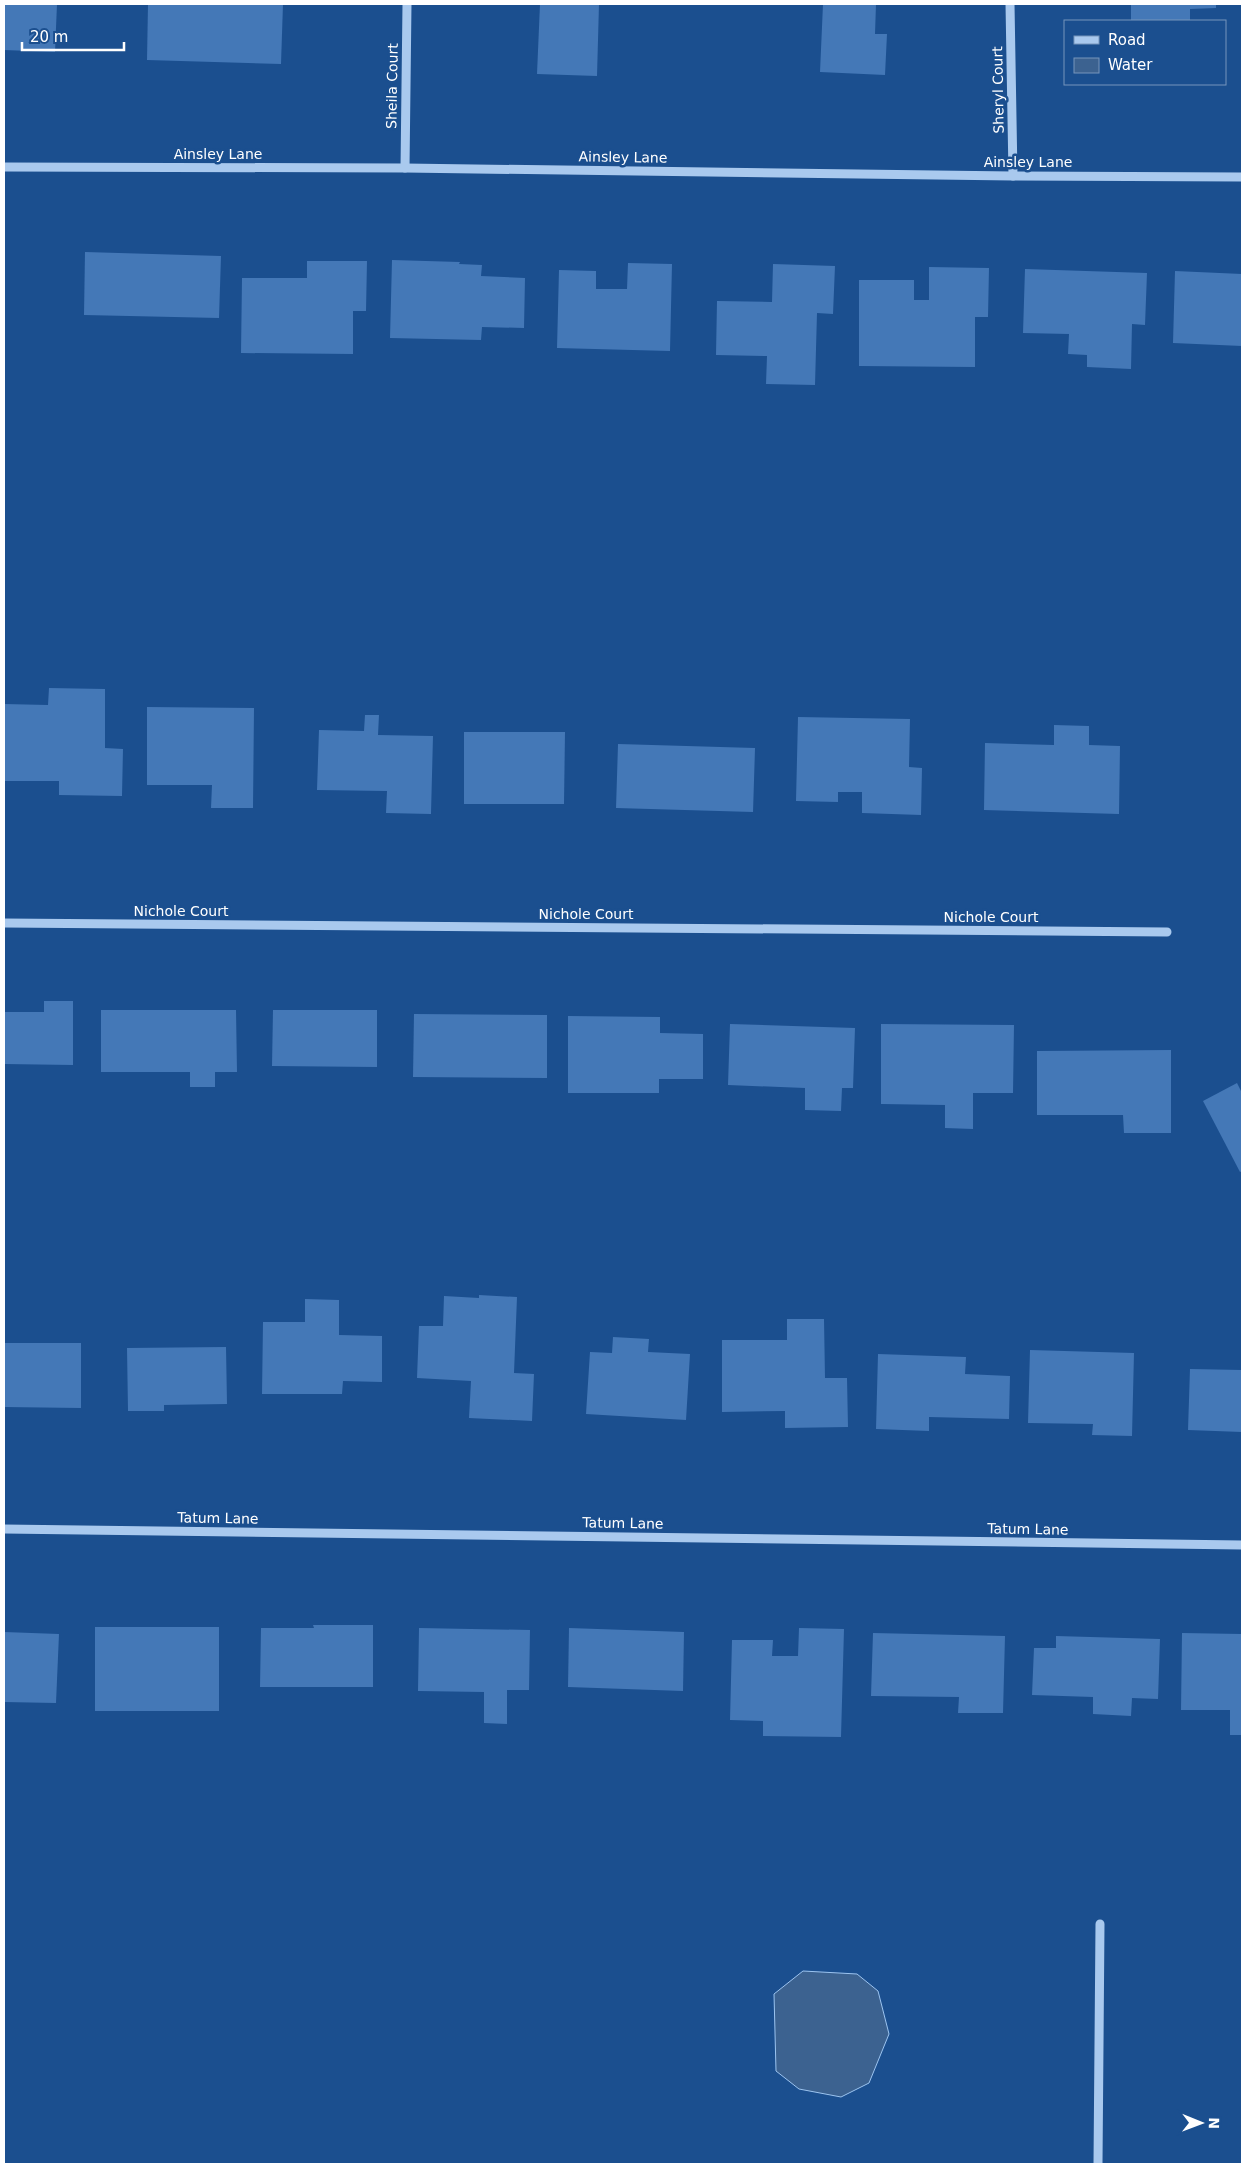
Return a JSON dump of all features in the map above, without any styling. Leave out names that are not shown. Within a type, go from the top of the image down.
[{"type":"street","name":"Sheila Court","points":[[405,168],[407,4]]},
{"type":"street","name":"Sheryl Court","points":[[1010,4],[1013,176]]},
{"type":"street","name":"Ainsley Lane","points":[[4,167],[405,168],[1242,177]]},
{"type":"street","name":"Nichole Court","points":[[4,924],[1168,932]]},
{"type":"street","name":"Tatum Lane","points":[[4,1529],[1242,1546]]},
{"type":"street","points":[[1098,2164],[1100,1924]]},
{"type":"water","points":[[803,1971],[857,1974],[878,1991],[889,2034],[869,2083],[841,2097],[799,2089],[776,2071],[774,1994]]},
{"type":"building","points":[[4,4],[57,4],[55,52],[4,50]]},
{"type":"building","points":[[148,4],[283,4],[281,64],[147,60]]},
{"type":"building","points":[[540,4],[599,4],[597,76],[537,74]]},
{"type":"building","points":[[823,4],[876,4],[875,34],[887,34],[885,75],[820,72]]},
{"type":"building","points":[[1131,4],[1216,4],[1216,8],[1190,9],[1190,20],[1131,20]]},
{"type":"building","points":[[85,252],[221,256],[219,318],[84,315]]},
{"type":"building","points":[[392,260],[460,262],[459,264],[482,265],[481,276],[525,278],[524,328],[482,327],[481,340],[390,338]]},
{"type":"building","points":[[307,261],[367,261],[366,311],[353,311],[353,354],[241,353],[242,278],[307,278]]},
{"type":"building","points":[[628,263],[672,264],[670,351],[557,348],[559,270],[596,271],[596,289],[627,289]]},
{"type":"building","points":[[773,264],[835,266],[833,314],[817,313],[815,385],[766,384],[767,356],[716,355],[717,301],[772,302]]},
{"type":"building","points":[[929,267],[989,268],[988,317],[975,317],[975,367],[859,366],[859,280],[914,280],[914,300],[929,300]]},
{"type":"building","points":[[1025,269],[1147,273],[1145,325],[1132,324],[1131,369],[1087,367],[1087,355],[1068,354],[1069,334],[1023,333]]},
{"type":"building","points":[[1175,271],[1242,274],[1242,346],[1173,343]]},
{"type":"building","points":[[49,688],[105,689],[105,748],[123,749],[122,796],[59,795],[59,781],[4,781],[4,704],[48,705]]},
{"type":"building","points":[[147,707],[254,708],[253,808],[211,808],[212,785],[147,785]]},
{"type":"building","points":[[365,715],[379,715],[378,735],[433,736],[431,814],[386,813],[387,791],[317,790],[319,730],[364,731]]},
{"type":"building","points":[[798,717],[910,719],[909,767],[922,768],[921,815],[862,813],[862,792],[838,792],[838,802],[796,801]]},
{"type":"building","points":[[1054,725],[1089,726],[1089,745],[1120,746],[1119,814],[984,810],[985,743],[1054,745]]},
{"type":"building","points":[[464,732],[565,732],[564,804],[464,804]]},
{"type":"building","points":[[618,744],[755,748],[753,812],[616,808]]},
{"type":"building","points":[[44,1001],[73,1001],[73,1065],[4,1064],[4,1012],[44,1012]]},
{"type":"building","points":[[101,1010],[236,1010],[237,1072],[215,1072],[215,1087],[190,1087],[190,1072],[101,1072]]},
{"type":"building","points":[[273,1010],[377,1010],[377,1067],[272,1066]]},
{"type":"building","points":[[414,1014],[547,1015],[547,1078],[413,1077]]},
{"type":"building","points":[[568,1016],[660,1017],[660,1033],[703,1034],[703,1079],[659,1079],[659,1093],[568,1093]]},
{"type":"building","points":[[730,1024],[855,1028],[853,1088],[842,1088],[841,1111],[805,1110],[805,1088],[728,1085]]},
{"type":"building","points":[[881,1024],[1014,1025],[1013,1093],[973,1093],[973,1129],[945,1128],[945,1105],[881,1104]]},
{"type":"building","points":[[1171,1050],[1171,1133],[1124,1133],[1123,1115],[1037,1115],[1037,1051]]},
{"type":"building","points":[[1237,1083],[1242,1093],[1242,1171],[1240,1172],[1203,1101]]},
{"type":"building","points":[[479,1295],[517,1297],[514,1373],[534,1374],[532,1421],[469,1418],[471,1381],[417,1378],[419,1326],[443,1326],[444,1296],[479,1298]]},
{"type":"building","points":[[305,1299],[339,1300],[339,1335],[382,1336],[382,1382],[343,1381],[342,1394],[262,1394],[263,1322],[305,1322]]},
{"type":"building","points":[[787,1319],[824,1319],[825,1378],[847,1378],[848,1427],[785,1428],[785,1411],[722,1412],[722,1340],[787,1340]]},
{"type":"building","points":[[613,1337],[649,1339],[648,1352],[690,1354],[686,1420],[586,1414],[590,1352],[612,1353]]},
{"type":"building","points":[[4,1343],[81,1343],[81,1408],[4,1407]]},
{"type":"building","points":[[226,1347],[227,1404],[164,1405],[164,1411],[128,1411],[127,1348]]},
{"type":"building","points":[[1030,1350],[1134,1353],[1132,1436],[1092,1435],[1093,1424],[1028,1423]]},
{"type":"building","points":[[878,1354],[966,1357],[965,1374],[1010,1376],[1009,1419],[929,1417],[929,1431],[876,1429]]},
{"type":"building","points":[[1190,1369],[1242,1370],[1242,1432],[1188,1430]]},
{"type":"building","points":[[313,1625],[373,1625],[373,1687],[260,1687],[261,1628],[314,1628]]},
{"type":"building","points":[[95,1627],[219,1627],[219,1711],[95,1711]]},
{"type":"building","points":[[419,1628],[530,1630],[529,1690],[507,1690],[507,1724],[484,1723],[484,1692],[418,1691]]},
{"type":"building","points":[[569,1628],[684,1632],[683,1691],[568,1687]]},
{"type":"building","points":[[799,1628],[844,1629],[841,1737],[763,1736],[763,1721],[730,1720],[732,1640],[773,1640],[772,1656],[798,1656]]},
{"type":"building","points":[[4,1632],[59,1634],[56,1703],[4,1702]]},
{"type":"building","points":[[873,1633],[1005,1636],[1003,1713],[958,1713],[959,1697],[871,1696]]},
{"type":"building","points":[[1182,1633],[1242,1634],[1242,1735],[1230,1735],[1230,1710],[1181,1710]]},
{"type":"building","points":[[1056,1636],[1160,1639],[1158,1699],[1132,1698],[1131,1716],[1093,1714],[1093,1697],[1032,1695],[1034,1648],[1056,1648]]}]
